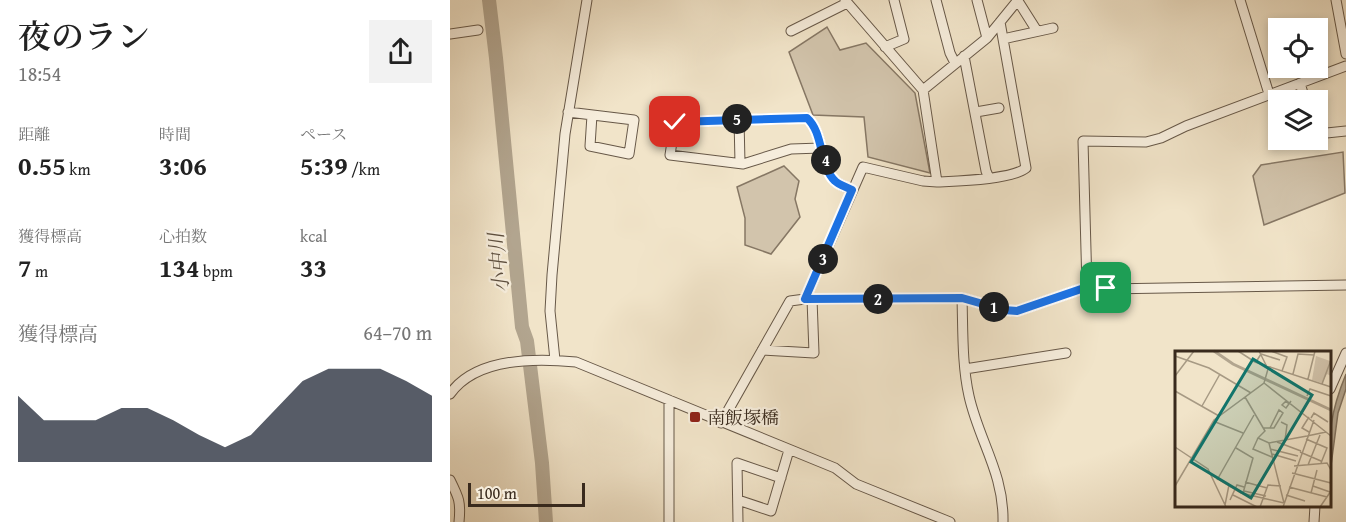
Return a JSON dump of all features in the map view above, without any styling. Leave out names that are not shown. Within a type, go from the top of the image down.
[{"type":"street","points":[[555,360],[550,311],[552,275],[568,112],[587,0]]},
{"type":"street","points":[[885,47],[904,39],[894,0]]},
{"type":"street","points":[[936,0],[955,63]]},
{"type":"street","points":[[977,0],[987,38]]},
{"type":"street","points":[[923,90],[987,38],[1018,0],[1037,31]]},
{"type":"street","points":[[1240,0],[1268,91]]},
{"type":"street","points":[[1336,0],[1346,54]]},
{"type":"street","points":[[791,31],[846,1],[923,90],[937,182]]},
{"type":"street","points":[[762,350],[814,353],[808,299],[863,167],[923,181],[937,182],[1021,172],[1026,168],[1000,22]]},
{"type":"street","points":[[1003,39],[1053,28]]},
{"type":"street","points":[[450,34],[478,30]]},
{"type":"street","points":[[964,56],[989,177]]},
{"type":"street","points":[[1279,90],[1346,66]]},
{"type":"street","points":[[1300,82],[1302,90]]},
{"type":"street","points":[[1087,287],[1083,141],[1146,142],[1268,94]]},
{"type":"street","points":[[976,112],[999,108]]},
{"type":"street","points":[[568,112],[634,120],[629,154],[590,146],[592,115]]},
{"type":"street","points":[[821,148],[791,150],[740,163],[670,154],[675,122],[807,118],[814,124],[829,171],[835,181],[852,190]]},
{"type":"street","points":[[739,119],[740,163]]},
{"type":"street","points":[[1328,133],[1346,131]]},
{"type":"street","points":[[721,423],[790,301],[962,298],[1004,310],[1017,311],[1087,287],[1346,285]]},
{"type":"street","points":[[962,298],[965,369],[969,398],[1002,492],[1003,522]]},
{"type":"street","points":[[965,369],[1066,353]]},
{"type":"street","points":[[1331,386],[1346,353]]},
{"type":"street","points":[[450,394],[470,375],[487,368],[509,363],[544,360],[576,362],[835,468],[856,484],[946,521]]},
{"type":"street","points":[[669,400],[669,522]]},
{"type":"street","points":[[738,500],[771,511],[789,450]]},
{"type":"street","points":[[738,522],[737,463],[781,478]]},
{"type":"street","points":[[451,485],[460,498],[459,522]]},
{"type":"street","points":[[1314,522],[1315,507]]},
{"type":"shaded area","points":[[827,27],[840,50],[866,43],[915,93],[930,173],[868,157],[864,117],[813,115],[789,52]]},
{"type":"shaded area","points":[[1343,152],[1345,193],[1264,225],[1253,176],[1261,165]]},
{"type":"shaded area","points":[[784,166],[799,181],[795,199],[800,217],[771,254],[745,245],[745,218],[737,187]]},
{"type":"shaded area","points":[[1346,374],[1346,389],[1338,413],[1331,466],[1332,423]]},
{"type":"waterway","name":"小中川","points":[[489,0],[522,327],[527,341],[542,463],[546,522]]},
{"type":"place","name":"南飯塚橋","points":[[695,417]]},
{"type":"route","points":[[675,122],[807,118],[814,124],[829,171],[835,181],[852,190],[836,232],[805,299],[962,298],[1004,310],[1017,311],[1087,287],[1106,288]]}]
